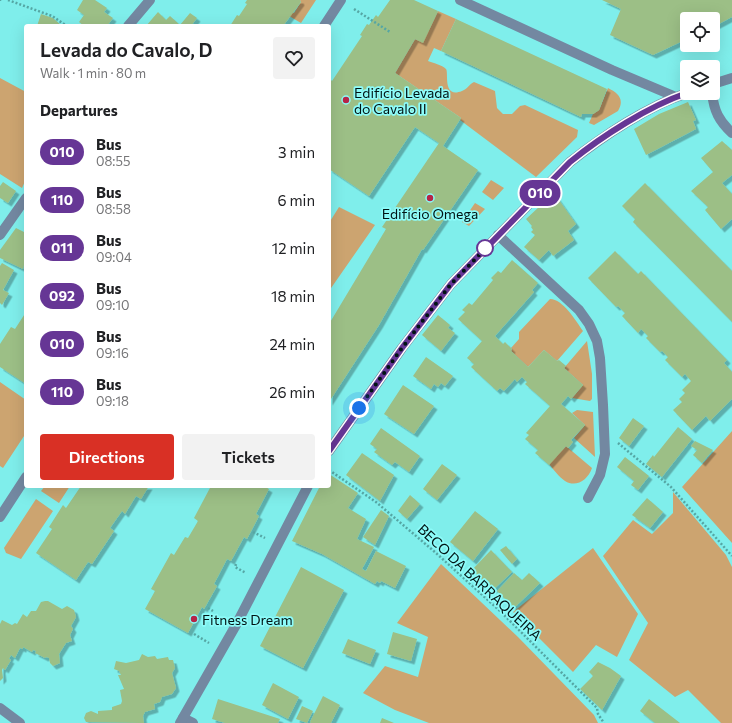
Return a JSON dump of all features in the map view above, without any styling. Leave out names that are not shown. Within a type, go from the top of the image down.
[{"type":"street","points":[[130,24],[150,0]]},
{"type":"street","points":[[325,24],[341,0]]},
{"type":"street","points":[[460,0],[612,70],[676,97]]},
{"type":"street","points":[[720,82],[732,78]]},
{"type":"street","points":[[331,448],[402,348],[451,284],[570,162],[585,150],[646,111],[680,96]]},
{"type":"street","points":[[713,100],[716,114],[720,122],[732,133]]},
{"type":"street","points":[[0,235],[24,201]]},
{"type":"street","points":[[498,235],[579,310],[589,324],[597,341],[600,358],[604,454],[600,475],[588,498]]},
{"type":"street","points":[[0,517],[24,480]]},
{"type":"street","points":[[193,723],[181,721],[236,624],[307,488]]},
{"type":"street","points":[[0,708],[20,723]]},
{"type":"path","points":[[8,0],[52,16],[64,24]]},
{"type":"path","points":[[354,9],[390,32]]},
{"type":"path","points":[[614,439],[671,487],[732,556]]},
{"type":"path","name":"BECO DA BARRAQUEIRA","points":[[331,471],[376,502],[436,553],[500,611],[597,708],[598,714],[604,723]]},
{"type":"path","points":[[253,532],[265,538]]},
{"type":"path","points":[[236,564],[235,568],[246,573]]},
{"type":"path","points":[[208,608],[213,611]]},
{"type":"path","points":[[194,634],[210,643]]},
{"type":"shaded area","points":[[300,0],[316,0],[301,23],[289,16],[292,12],[294,13],[301,2]]},
{"type":"shaded area","points":[[438,11],[456,19],[441,51],[434,48],[428,61],[440,65],[446,69],[448,84],[451,91],[462,91],[474,82],[495,91],[497,108],[503,114],[512,114],[520,106],[525,105],[578,130],[577,137],[536,177],[460,120],[461,118],[395,73],[415,39],[423,42]]},
{"type":"shaded area","points":[[0,78],[24,91],[24,184],[22,188],[0,174]]},
{"type":"shaded area","points":[[608,88],[615,92],[621,100],[618,111],[594,125],[589,123],[593,114],[599,110]]},
{"type":"shaded area","points":[[491,180],[504,188],[493,200],[482,192]]},
{"type":"shaded area","points":[[475,203],[485,209],[469,226],[462,222]]},
{"type":"shaded area","points":[[339,207],[375,225],[331,288],[331,220]]},
{"type":"shaded area","points":[[550,299],[555,300],[564,306],[583,331],[557,361],[544,350],[528,367],[511,351],[511,348],[519,339],[519,332]]},
{"type":"shaded area","points":[[587,341],[592,374],[592,399],[590,401],[572,398],[583,385],[564,368]]},
{"type":"shaded area","points":[[0,382],[24,399],[24,436],[3,468],[0,466]]},
{"type":"shaded area","points":[[577,410],[593,412],[595,457],[574,438],[585,425],[572,413]]},
{"type":"shaded area","points":[[732,431],[732,543],[682,487]]},
{"type":"shaded area","points":[[566,446],[592,468],[588,476],[581,482],[573,484],[565,481],[549,464]]},
{"type":"shaded area","points":[[43,488],[69,488],[59,503],[41,491]]},
{"type":"shaded area","points":[[673,492],[726,555],[732,567],[732,723],[721,723],[688,690],[675,697],[629,660],[648,623],[603,556],[633,520],[652,534],[673,513]]},
{"type":"shaded area","points":[[36,499],[53,511],[21,559],[6,553],[4,548]]},
{"type":"shaded area","points":[[593,548],[638,614],[617,657],[596,645],[573,672],[513,612]]},
{"type":"shaded area","points":[[441,564],[518,637],[594,715],[598,723],[429,723],[395,710],[363,693],[385,666],[418,677],[428,637],[397,623]]},
{"type":"building","points":[[83,0],[95,0],[107,8],[104,12],[113,18],[108,24],[82,24],[79,22],[84,15],[77,10]]},
{"type":"building","points":[[247,0],[300,0],[301,2],[284,24],[231,24],[247,4],[245,3]]},
{"type":"building","points":[[390,0],[414,0],[438,11],[423,43],[415,39],[395,73],[461,118],[443,146],[478,170],[423,250],[422,249],[379,325],[331,399],[331,321],[386,229],[382,227],[439,143],[415,127],[369,196],[331,170],[331,80],[332,81],[362,36],[360,35],[367,24],[369,25],[376,15],[378,17]]},
{"type":"building","points":[[602,0],[732,0],[732,17],[720,23],[720,12],[680,12],[680,42],[653,55],[610,35],[621,9]]},
{"type":"building","points":[[158,12],[166,20],[170,16],[179,24],[148,24]]},
{"type":"building","points":[[190,13],[197,18],[192,24],[181,24]]},
{"type":"building","points":[[41,14],[53,18],[60,24],[38,24]]},
{"type":"building","points":[[456,19],[607,89],[599,110],[593,114],[582,114],[581,117],[441,51]]},
{"type":"building","points":[[688,102],[696,120],[693,121],[696,129],[646,155],[634,129],[659,114]]},
{"type":"building","points":[[722,141],[732,150],[732,175],[722,183],[732,194],[732,219],[721,229],[705,210],[708,207],[691,191],[713,172],[701,158]]},
{"type":"building","points":[[3,182],[16,191],[8,203],[0,198],[0,186]]},
{"type":"building","points":[[645,183],[732,271],[732,322],[633,222],[635,219],[622,206]]},
{"type":"building","points":[[554,193],[576,224],[568,231],[574,240],[553,256],[549,250],[539,260],[524,247],[535,235],[531,232],[533,230],[531,227],[532,226],[526,219]]},
{"type":"building","points":[[16,228],[24,232],[23,269],[0,258],[0,250]]},
{"type":"building","points":[[615,251],[638,274],[641,271],[727,360],[724,363],[732,372],[732,399],[710,421],[706,416],[692,430],[673,410],[682,402],[679,399],[685,393],[682,390],[691,381],[685,374],[682,377],[665,360],[668,357],[662,351],[660,352],[646,338],[648,336],[641,329],[638,333],[622,316],[625,313],[618,306],[616,307],[588,278]]},
{"type":"building","points":[[512,260],[538,283],[532,290],[534,292],[495,336],[503,344],[505,342],[512,349],[511,351],[528,367],[544,350],[557,361],[559,360],[566,366],[564,368],[583,385],[571,399],[568,396],[561,404],[585,425],[571,440],[573,442],[568,448],[566,446],[549,465],[535,453],[538,450],[525,439],[529,435],[526,433],[550,406],[525,384],[527,382],[522,377],[517,382],[515,379],[504,391],[500,388],[497,391],[471,367],[474,364],[467,358],[482,341],[458,319],[465,312],[462,310],[469,303],[472,305],[493,280],[491,278],[498,271],[501,273]]},
{"type":"building","points":[[2,263],[14,270],[3,290],[9,293],[2,305],[0,303],[0,266]]},
{"type":"building","points":[[24,315],[24,383],[0,367],[0,344],[11,327],[15,329]]},
{"type":"building","points":[[438,315],[450,325],[448,328],[455,333],[441,351],[422,335]]},
{"type":"building","points":[[426,357],[453,376],[445,386],[441,383],[438,387],[434,384],[431,389],[413,376]]},
{"type":"building","points":[[403,385],[434,406],[414,434],[384,414]]},
{"type":"building","points":[[633,418],[644,426],[629,446],[619,438]]},
{"type":"building","points":[[678,427],[692,439],[662,477],[646,464],[653,455],[654,457]]},
{"type":"building","points":[[381,428],[420,456],[409,472],[395,462],[392,465],[374,452],[377,449],[370,444]]},
{"type":"building","points":[[695,441],[713,450],[702,463],[693,455],[697,450],[691,446]]},
{"type":"building","points":[[362,453],[394,475],[380,501],[346,475]]},
{"type":"building","points":[[625,457],[649,476],[638,490],[631,485],[634,481],[617,467]]},
{"type":"building","points":[[442,464],[457,475],[437,500],[423,489]]},
{"type":"building","points":[[331,475],[358,493],[348,508],[366,519],[357,539],[374,547],[362,569],[366,571],[376,551],[406,566],[395,588],[381,581],[380,583],[377,581],[375,584],[322,554],[292,541],[319,488],[331,488]]},
{"type":"building","points":[[80,488],[148,488],[141,499],[136,496],[125,514],[122,511],[110,528],[114,531],[92,564],[88,562],[76,580],[36,553],[52,529],[49,527],[63,505],[66,508]]},
{"type":"building","points":[[210,488],[269,489],[256,514],[259,516],[247,539],[244,537],[231,561],[227,559],[214,584],[217,586],[204,609],[202,607],[188,633],[145,609],[155,591],[151,589],[171,553],[174,555],[185,537],[188,538],[198,521],[194,518]]},
{"type":"building","points":[[410,495],[420,504],[407,519],[398,511]]},
{"type":"building","points":[[647,498],[663,512],[650,528],[632,515]]},
{"type":"building","points":[[381,510],[389,516],[375,545],[363,537]]},
{"type":"building","points":[[475,511],[498,529],[473,561],[450,542]]},
{"type":"building","points":[[506,546],[517,559],[512,564],[500,550]]},
{"type":"building","points":[[491,550],[512,572],[493,590],[472,570]]},
{"type":"building","points":[[301,567],[344,590],[303,668],[260,646]]},
{"type":"building","points":[[514,573],[522,580],[529,573],[540,583],[514,608],[497,591]]},
{"type":"building","points":[[48,601],[62,609],[67,606],[74,610],[76,617],[71,626],[73,629],[70,635],[72,641],[66,643],[59,654],[60,663],[53,666],[50,663],[49,658],[45,658],[35,653],[36,651],[33,650],[32,652],[23,647],[23,649],[20,648],[15,658],[11,655],[9,659],[11,660],[5,670],[3,668],[2,670],[3,678],[0,681],[0,624],[2,620],[12,625],[15,623],[17,624],[23,614],[27,617],[31,611],[36,611],[41,602]]},
{"type":"building","points":[[393,632],[417,639],[411,661],[387,654]]},
{"type":"building","points":[[348,639],[376,650],[370,664],[342,653]]},
{"type":"building","points":[[142,654],[148,657],[155,656],[157,659],[168,657],[169,660],[173,660],[175,668],[172,673],[176,688],[172,694],[162,697],[160,702],[154,704],[155,709],[145,712],[143,716],[144,723],[86,722],[84,718],[86,713],[91,711],[98,714],[98,711],[112,710],[112,707],[121,704],[122,701],[120,690],[124,689],[118,675],[121,675],[119,671],[114,669],[116,661],[126,663],[139,660]]},
{"type":"building","points":[[598,662],[621,676],[602,710],[580,689],[593,676],[589,672]]},
{"type":"building","points":[[273,683],[299,697],[288,719],[262,705]]},
{"type":"building","points":[[323,696],[340,705],[331,723],[311,723],[310,722]]},
{"type":"building","points":[[218,699],[280,719],[278,723],[225,723],[212,719]]},
{"type":"building","points":[[649,699],[680,723],[655,723],[640,711]]},
{"type":"building","points":[[302,706],[313,711],[307,723],[296,719]]},
{"type":"building","points":[[382,718],[394,723],[380,723]]},
{"type":"bus line","name":"010","points":[[331,448],[402,348],[451,284],[506,226],[570,162],[585,150],[646,111],[680,96]]},
{"type":"place","name":"Edifício Levada do Cavalo II","points":[[346,100]]},
{"type":"place","name":"Edifício Omega","points":[[430,198]]},
{"type":"place","name":"Fitness Dream","points":[[194,619]]},
{"type":"route","points":[[359,408],[402,348],[451,284],[489,245],[485,248]]}]
